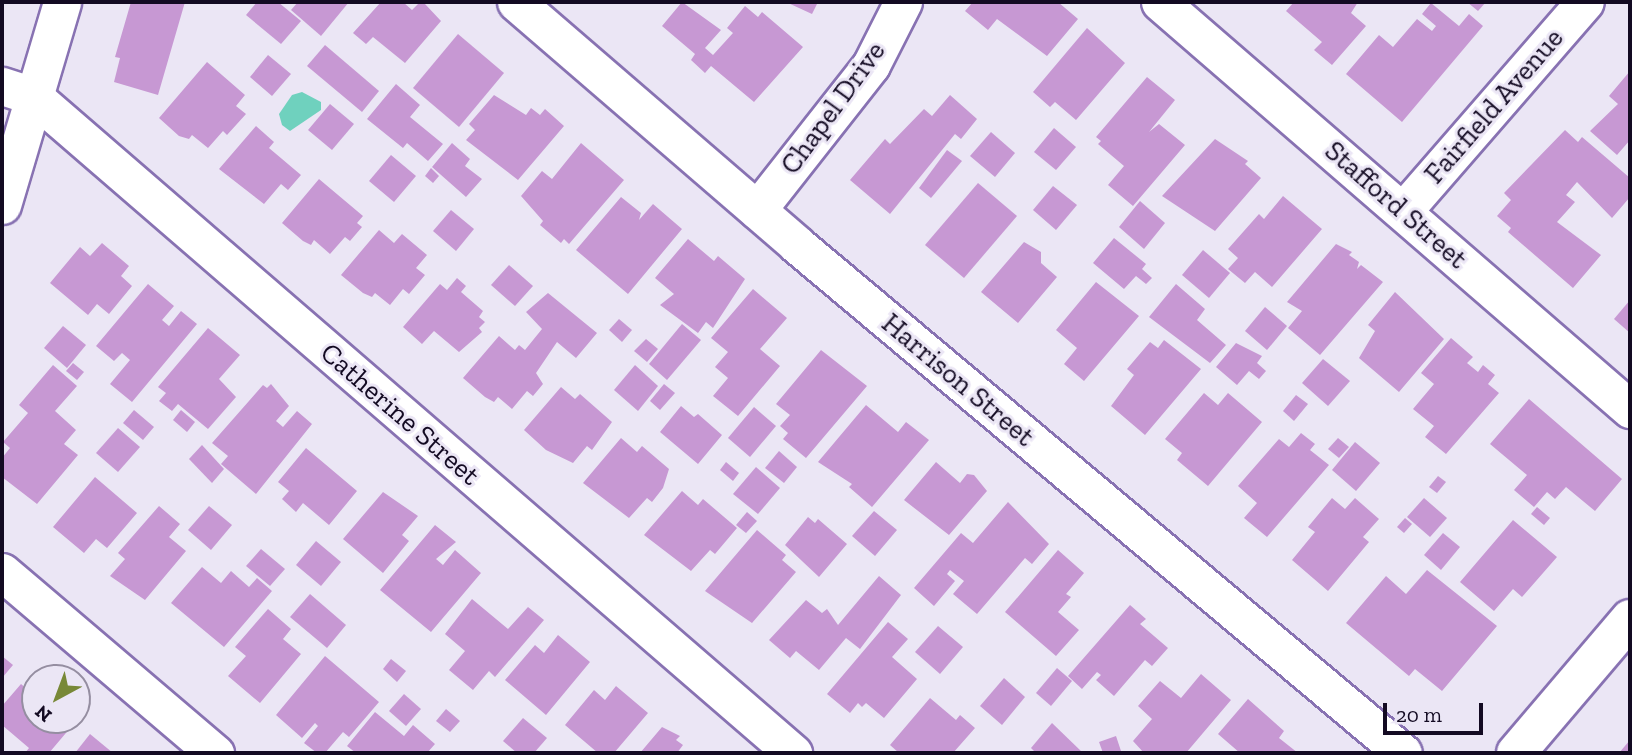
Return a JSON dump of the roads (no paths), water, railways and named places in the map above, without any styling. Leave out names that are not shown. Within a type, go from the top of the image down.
[{"type":"main road","points":[[1516,753],[1630,619]]},
{"type":"street","points":[[2,205],[18,91],[62,2]]},
{"type":"street","name":"Harrison Street","points":[[516,2],[757,210],[1403,753]]},
{"type":"street","name":"Chapel Drive","points":[[757,210],[871,65],[903,2]]},
{"type":"street","name":"Stafford Street","points":[[1160,2],[1630,409]]},
{"type":"street","name":"Fairfield Avenue","points":[[1403,211],[1586,2]]},
{"type":"street","name":"Catherine Street","points":[[18,91],[793,753]]},
{"type":"street","points":[[2,572],[215,753]]}]
